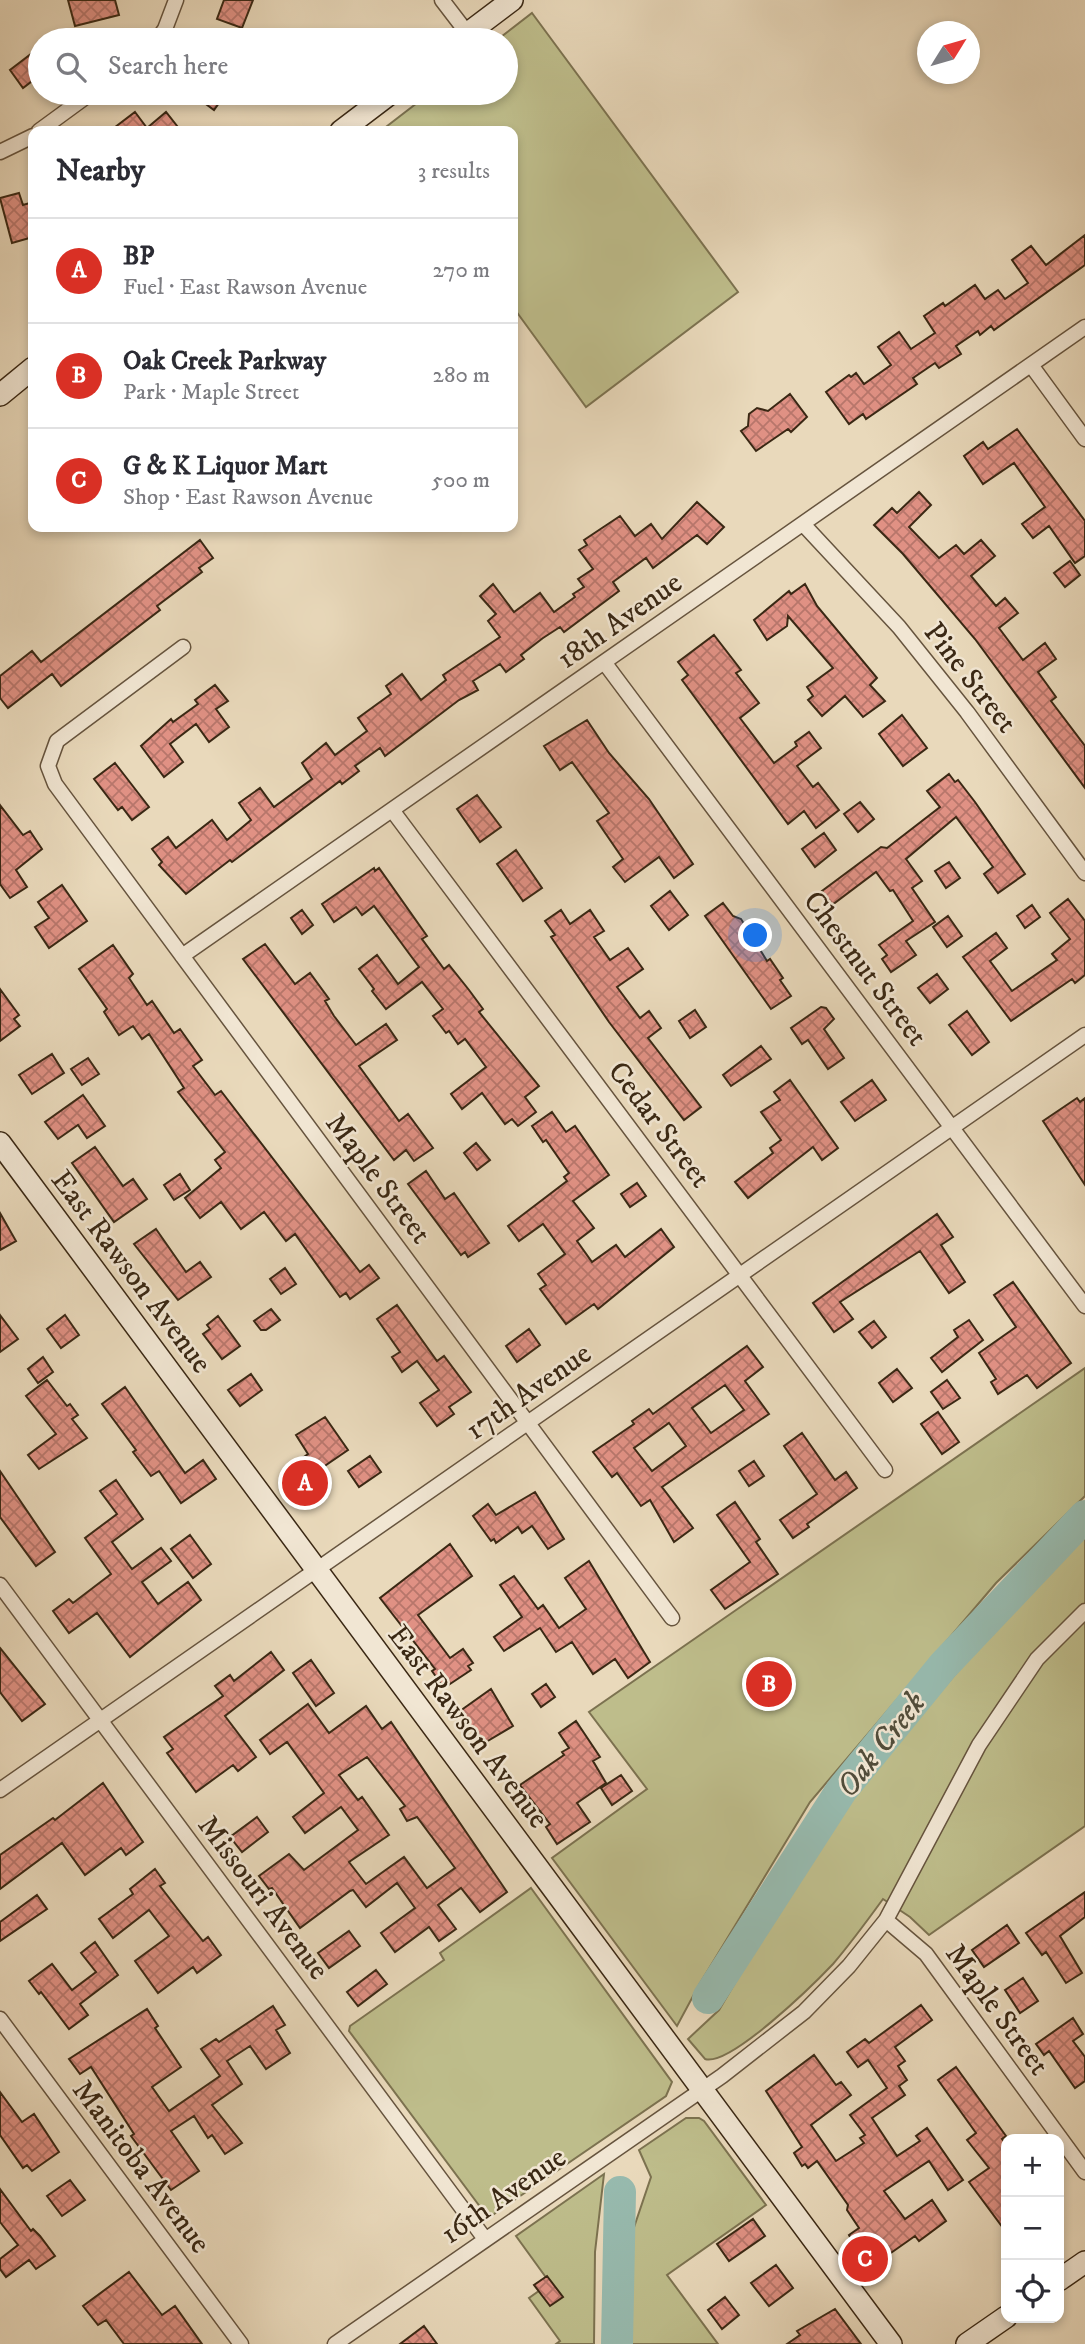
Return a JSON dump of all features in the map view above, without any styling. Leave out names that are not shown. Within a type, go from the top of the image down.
[{"type":"main road","points":[[476,28],[512,0]]},
{"type":"main road","points":[[348,126],[375,105]]},
{"type":"main road","points":[[0,395],[28,372]]},
{"type":"main road","name":"East Rawson Avenue","points":[[0,1143],[891,2344]]},
{"type":"main road","points":[[1064,2277],[1085,2262]]},
{"type":"main road","points":[[967,2344],[1001,2320]]},
{"type":"street","points":[[165,28],[176,0]]},
{"type":"street","points":[[442,0],[459,28]]},
{"type":"street","points":[[46,126],[75,105]]},
{"type":"street","points":[[0,152],[28,138]]},
{"type":"street","name":"18th Avenue","points":[[182,956],[1085,327]]},
{"type":"street","points":[[1031,365],[1085,439]]},
{"type":"street","name":"Pine Street","points":[[803,524],[899,627],[967,712],[1085,873]]},
{"type":"street","name":"Maple Street","points":[[183,647],[57,741],[48,766],[55,784],[673,1618]]},
{"type":"street","name":"Chestnut Street","points":[[604,662],[1085,1306]]},
{"type":"street","name":"Cedar Street","points":[[392,810],[886,1470]]},
{"type":"street","name":"17th Avenue","points":[[0,1790],[1085,1035]]},
{"type":"street","name":"Missouri Avenue","points":[[0,1586],[485,2239]]},
{"type":"street","name":"16th Avenue","points":[[335,2344],[702,2090],[804,2012],[849,1966],[886,1920],[979,1745],[1037,1659],[1085,1611]]},
{"type":"street","name":"Maple Street","points":[[886,1920],[926,1954],[1085,2172]]},
{"type":"street","name":"Manitoba Avenue","points":[[0,2019],[241,2344]]},
{"type":"shaded area","points":[[532,13],[738,292],[586,407],[518,314],[518,126],[387,126],[414,105],[518,105],[518,28],[513,28]]},
{"type":"shaded area","points":[[1085,1368],[1085,1496],[996,1583],[810,1802],[677,2026],[552,1858],[647,1789],[589,1712]]},
{"type":"shaded area","points":[[1085,1535],[1085,1826],[929,1935],[910,1917],[883,1899],[833,1964],[791,2005],[733,2050],[717,2058],[705,2059],[688,2039],[719,2010],[827,1826],[1016,1602]]},
{"type":"shaded area","points":[[531,1888],[672,2082],[666,2096],[491,2216],[484,2212],[349,2031],[350,2026],[444,1960],[440,1953]]},
{"type":"shaded area","points":[[686,2118],[699,2118],[704,2121],[766,2205],[667,2275],[718,2344],[624,2344],[627,2248],[651,2177],[639,2150]]},
{"type":"shaded area","points":[[604,2174],[595,2252],[594,2344],[556,2344],[560,2341],[529,2298],[550,2283],[516,2236]]},
{"type":"building","points":[[68,0],[115,0],[119,15],[75,26]]},
{"type":"building","points":[[224,0],[253,0],[242,28],[217,19]]},
{"type":"building","points":[[28,56],[28,84],[23,88],[10,70]]},
{"type":"building","points":[[135,112],[146,126],[117,126]]},
{"type":"building","points":[[166,112],[177,126],[149,126]]},
{"type":"building","points":[[19,193],[23,205],[28,204],[28,238],[12,243],[0,198]]},
{"type":"building","points":[[1085,235],[1085,265],[994,330],[991,326],[980,335],[978,331],[956,346],[961,354],[939,368],[935,363],[913,378],[917,384],[866,419],[863,414],[849,424],[826,392],[856,373],[864,384],[891,365],[878,347],[899,332],[911,349],[935,333],[924,316],[943,303],[945,306],[975,285],[985,299],[998,290],[1005,299],[1028,283],[1012,260],[1031,246],[1046,265]]},
{"type":"building","points":[[790,394],[807,417],[791,432],[788,429],[756,451],[741,431],[748,426],[749,414],[757,408],[768,411]]},
{"type":"building","points":[[1017,429],[1085,521],[1085,556],[1075,563],[1049,526],[1033,538],[1022,524],[1045,507],[1014,463],[983,484],[964,456],[983,442],[988,449]]},
{"type":"building","points":[[919,492],[931,505],[909,527],[939,558],[956,545],[964,554],[981,540],[995,556],[971,576],[996,606],[1005,598],[1018,613],[999,628],[1023,660],[1045,643],[1056,659],[1038,672],[1056,697],[1051,701],[1085,746],[1085,788],[975,639],[903,554],[874,525],[892,508],[897,513]]},
{"type":"building","points":[[697,502],[724,527],[707,544],[697,535],[653,568],[646,558],[613,582],[619,591],[564,632],[560,627],[543,638],[521,655],[524,659],[506,672],[500,664],[473,681],[478,690],[459,700],[385,756],[380,748],[355,766],[359,771],[342,784],[340,781],[186,894],[159,865],[162,862],[152,849],[168,837],[176,848],[212,820],[227,840],[251,820],[239,803],[260,788],[274,807],[312,779],[302,763],[326,743],[335,755],[367,731],[358,718],[391,694],[386,686],[402,674],[421,700],[446,680],[443,675],[500,637],[488,621],[496,614],[480,596],[493,584],[514,612],[540,593],[554,612],[575,597],[573,594],[584,587],[578,579],[593,569],[579,550],[587,545],[584,540],[620,516],[635,536],[651,524],[662,539]]},
{"type":"building","points":[[200,540],[213,558],[199,568],[202,572],[157,606],[160,610],[61,686],[52,674],[8,708],[0,698],[0,676],[32,651],[41,662]]},
{"type":"building","points":[[1070,561],[1080,575],[1065,587],[1054,573]]},
{"type":"building","points":[[805,584],[817,606],[877,678],[870,685],[885,701],[863,717],[845,696],[822,716],[808,700],[813,696],[807,687],[833,668],[788,616],[787,626],[767,640],[754,620],[789,591],[791,594]]},
{"type":"building","points":[[714,635],[741,670],[736,673],[759,703],[740,718],[774,763],[797,746],[795,742],[809,732],[821,748],[797,766],[813,787],[818,783],[839,810],[816,828],[804,811],[788,824],[682,680],[688,675],[678,662]]},
{"type":"building","points":[[215,685],[228,701],[216,709],[229,727],[209,742],[196,724],[170,744],[183,762],[164,777],[141,746],[171,719],[173,722],[198,704],[195,700]]},
{"type":"building","points":[[902,715],[927,748],[903,766],[879,734]]},
{"type":"building","points":[[587,720],[609,753],[649,799],[693,864],[674,878],[659,857],[625,882],[613,867],[623,859],[597,821],[609,813],[572,762],[560,770],[544,746]]},
{"type":"building","points":[[115,763],[149,807],[132,820],[122,807],[118,810],[94,779]]},
{"type":"building","points":[[949,774],[955,782],[958,780],[975,802],[1025,874],[998,893],[984,874],[993,867],[956,817],[906,859],[922,881],[912,888],[935,922],[906,941],[916,955],[891,972],[882,959],[887,955],[879,945],[913,921],[893,890],[890,891],[876,872],[832,905],[822,891],[881,847],[887,848],[940,807],[927,791]]},
{"type":"building","points":[[477,795],[501,827],[480,842],[457,809]]},
{"type":"building","points":[[860,802],[874,819],[858,832],[844,814]]},
{"type":"building","points":[[0,805],[23,835],[30,831],[42,849],[16,870],[27,887],[10,898],[0,884]]},
{"type":"building","points":[[824,833],[836,850],[815,867],[802,849]]},
{"type":"building","points":[[516,850],[542,888],[523,901],[497,864]]},
{"type":"building","points":[[949,862],[960,878],[946,888],[935,871]]},
{"type":"building","points":[[374,868],[375,871],[379,868],[427,936],[422,939],[444,969],[449,965],[483,1009],[479,1012],[539,1086],[525,1097],[536,1112],[518,1126],[512,1119],[505,1124],[482,1093],[462,1109],[451,1094],[486,1067],[465,1039],[458,1044],[433,1016],[443,1009],[422,982],[386,1009],[372,991],[374,989],[359,969],[377,955],[398,984],[419,967],[374,906],[362,915],[356,907],[334,922],[322,904]]},
{"type":"building","points":[[62,885],[87,921],[49,948],[35,927],[49,918],[38,902]]},
{"type":"building","points":[[670,891],[688,915],[669,930],[651,906]]},
{"type":"building","points":[[1068,899],[1085,921],[1085,975],[1075,983],[1072,979],[1011,1021],[963,957],[996,933],[1007,948],[990,961],[1012,991],[1057,960],[1052,954],[1070,939],[1050,913]]},
{"type":"building","points":[[723,903],[733,916],[741,919],[767,961],[770,959],[783,978],[780,980],[791,996],[771,1009],[705,916]]},
{"type":"building","points":[[1032,905],[1040,917],[1025,928],[1017,916]]},
{"type":"building","points":[[302,910],[313,925],[302,934],[291,918]]},
{"type":"building","points":[[561,910],[570,924],[590,910],[604,931],[594,937],[610,960],[628,948],[643,969],[617,987],[640,1018],[649,1011],[661,1028],[648,1038],[701,1107],[684,1120],[609,1022],[551,937],[555,935],[545,921]]},
{"type":"building","points":[[948,916],[962,936],[947,947],[933,927]]},
{"type":"building","points":[[265,944],[295,984],[310,973],[329,999],[325,1001],[334,1016],[356,1045],[386,1024],[397,1040],[359,1066],[399,1121],[408,1114],[433,1148],[414,1161],[406,1150],[394,1160],[243,959]]},
{"type":"building","points":[[113,945],[133,974],[129,978],[147,1005],[152,1001],[174,1033],[180,1029],[202,1060],[193,1066],[215,1095],[221,1091],[360,1272],[369,1265],[379,1278],[350,1299],[346,1293],[340,1297],[295,1234],[286,1241],[264,1212],[241,1229],[221,1202],[200,1218],[185,1198],[221,1168],[215,1160],[225,1152],[178,1092],[184,1088],[149,1034],[142,1039],[133,1026],[119,1035],[104,1012],[107,1009],[79,969]]},
{"type":"building","points":[[937,974],[948,989],[930,1003],[918,988]]},
{"type":"building","points":[[0,989],[19,1015],[14,1019],[20,1026],[0,1041]]},
{"type":"building","points":[[821,1007],[826,1008],[834,1019],[824,1029],[844,1058],[828,1069],[808,1040],[802,1044],[791,1028]]},
{"type":"building","points":[[695,1010],[706,1027],[690,1038],[679,1021]]},
{"type":"building","points":[[967,1011],[989,1042],[972,1055],[949,1025]]},
{"type":"building","points":[[761,1046],[771,1059],[731,1086],[723,1075]]},
{"type":"building","points":[[52,1054],[64,1073],[32,1094],[19,1075]]},
{"type":"building","points":[[88,1058],[99,1074],[82,1085],[71,1069]]},
{"type":"building","points":[[790,1080],[838,1148],[822,1160],[813,1147],[748,1198],[735,1182],[773,1153],[770,1148],[781,1140],[761,1112],[780,1100],[774,1092]]},
{"type":"building","points":[[872,1080],[886,1100],[855,1121],[841,1102]]},
{"type":"building","points":[[83,1095],[105,1126],[87,1138],[78,1125],[58,1139],[45,1122]]},
{"type":"building","points":[[1077,1098],[1080,1102],[1085,1098],[1085,1185],[1043,1121]]},
{"type":"building","points":[[552,1112],[566,1132],[575,1126],[609,1175],[573,1201],[594,1228],[577,1241],[592,1262],[616,1245],[625,1257],[661,1229],[674,1247],[598,1309],[594,1304],[566,1324],[540,1289],[546,1285],[538,1274],[565,1254],[543,1224],[519,1241],[508,1226],[567,1181],[564,1177],[569,1173],[546,1140],[543,1142],[532,1126]]},
{"type":"building","points":[[476,1143],[490,1160],[477,1170],[464,1153]]},
{"type":"building","points":[[95,1147],[123,1186],[133,1179],[147,1199],[114,1222],[72,1163]]},
{"type":"building","points":[[426,1171],[445,1199],[454,1193],[489,1243],[468,1257],[465,1252],[461,1255],[408,1184]]},
{"type":"building","points":[[180,1174],[190,1190],[174,1200],[164,1185]]},
{"type":"building","points":[[637,1183],[646,1196],[630,1207],[621,1194]]},
{"type":"building","points":[[0,1213],[16,1241],[0,1250]]},
{"type":"building","points":[[937,1214],[953,1237],[941,1245],[965,1282],[949,1293],[920,1251],[840,1302],[853,1319],[834,1332],[813,1303]]},
{"type":"building","points":[[156,1229],[186,1272],[200,1262],[211,1277],[178,1300],[134,1244]]},
{"type":"building","points":[[285,1268],[296,1284],[281,1294],[270,1279]]},
{"type":"building","points":[[1013,1282],[1071,1363],[1037,1388],[1027,1375],[998,1394],[991,1382],[996,1379],[979,1353],[1016,1327],[994,1295]]},
{"type":"building","points":[[397,1305],[437,1361],[444,1356],[471,1392],[449,1407],[454,1414],[437,1426],[420,1403],[439,1390],[417,1361],[402,1372],[392,1357],[400,1352],[377,1319]]},
{"type":"building","points":[[271,1309],[280,1320],[266,1330],[261,1330],[254,1321]]},
{"type":"building","points":[[0,1315],[18,1339],[0,1352]]},
{"type":"building","points":[[65,1315],[79,1335],[61,1348],[47,1329]]},
{"type":"building","points":[[218,1316],[240,1346],[222,1359],[203,1334],[210,1329],[207,1325]]},
{"type":"building","points":[[969,1320],[983,1340],[942,1372],[931,1358],[958,1337],[954,1330]]},
{"type":"building","points":[[874,1321],[886,1337],[872,1348],[859,1332]]},
{"type":"building","points":[[529,1329],[540,1345],[517,1362],[506,1346]]},
{"type":"building","points":[[747,1346],[763,1367],[745,1381],[769,1414],[662,1487],[693,1528],[674,1542],[650,1500],[641,1506],[617,1473],[612,1477],[593,1452],[634,1424],[632,1421],[649,1409],[653,1414]],"holes":[[[725,1385],[744,1410],[711,1433],[692,1408]],[[669,1423],[686,1446],[652,1471],[634,1448]]]},
{"type":"building","points":[[43,1357],[53,1372],[38,1383],[28,1369]]},
{"type":"building","points":[[897,1369],[912,1388],[893,1402],[879,1383]]},
{"type":"building","points":[[251,1374],[262,1390],[240,1406],[228,1390]]},
{"type":"building","points":[[47,1380],[67,1406],[70,1404],[78,1415],[72,1419],[87,1438],[39,1469],[28,1455],[56,1434],[26,1396]]},
{"type":"building","points":[[947,1380],[960,1398],[943,1409],[931,1392]]},
{"type":"building","points":[[125,1387],[185,1473],[203,1460],[216,1479],[181,1503],[159,1471],[151,1476],[133,1452],[136,1450],[102,1404]]},
{"type":"building","points":[[938,1412],[959,1442],[942,1454],[921,1424]]},
{"type":"building","points":[[325,1417],[348,1450],[313,1474],[324,1490],[308,1502],[286,1470],[308,1454],[296,1435]]},
{"type":"building","points":[[802,1433],[835,1480],[846,1472],[857,1488],[807,1524],[809,1527],[793,1538],[780,1520],[817,1494],[784,1446]]},
{"type":"building","points":[[370,1456],[381,1472],[359,1487],[348,1471]]},
{"type":"building","points":[[754,1461],[764,1476],[749,1486],[739,1471]]},
{"type":"building","points":[[0,1471],[55,1552],[36,1566],[0,1517]]},
{"type":"building","points":[[116,1480],[143,1519],[112,1542],[132,1569],[161,1548],[171,1561],[142,1582],[158,1604],[188,1582],[201,1600],[130,1657],[97,1613],[69,1633],[53,1611],[69,1599],[73,1603],[111,1574],[85,1538],[117,1514],[100,1491]]},
{"type":"building","points":[[535,1492],[564,1539],[548,1549],[532,1526],[522,1533],[518,1527],[496,1543],[494,1539],[491,1541],[473,1516],[488,1504],[496,1515]]},
{"type":"building","points":[[735,1502],[760,1539],[756,1542],[778,1574],[725,1609],[711,1590],[750,1562],[717,1515]]},
{"type":"building","points":[[190,1535],[211,1564],[193,1578],[171,1549]]},
{"type":"building","points":[[450,1544],[472,1576],[418,1615],[450,1658],[463,1649],[473,1663],[468,1666],[471,1670],[444,1688],[432,1671],[435,1669],[380,1598]]},
{"type":"building","points":[[589,1561],[650,1662],[628,1678],[615,1659],[593,1674],[572,1642],[556,1652],[540,1628],[504,1651],[494,1637],[522,1617],[500,1585],[514,1576],[538,1609],[543,1605],[559,1628],[586,1609],[565,1578]]},
{"type":"building","points":[[0,1648],[45,1704],[22,1721],[0,1692]]},
{"type":"building","points":[[271,1652],[284,1670],[225,1716],[256,1757],[238,1771],[233,1765],[196,1792],[167,1753],[173,1749],[164,1737],[223,1696],[215,1686],[230,1675],[234,1681]]},
{"type":"building","points":[[311,1660],[334,1693],[316,1706],[293,1673]]},
{"type":"building","points":[[546,1684],[555,1697],[541,1707],[532,1694]]},
{"type":"building","points":[[491,1689],[513,1726],[481,1745],[460,1711]]},
{"type":"building","points":[[308,1704],[329,1733],[366,1706],[382,1729],[391,1722],[507,1892],[480,1912],[461,1888],[438,1905],[456,1929],[439,1941],[429,1927],[395,1952],[381,1933],[415,1908],[397,1883],[366,1907],[353,1890],[350,1891],[300,1928],[272,1888],[269,1889],[259,1876],[289,1854],[304,1870],[358,1830],[341,1807],[305,1833],[293,1817],[324,1793],[287,1742],[270,1754],[260,1740]],"holes":[[[367,1757],[405,1806],[400,1809],[407,1821],[417,1817],[455,1868],[427,1888],[404,1857],[366,1884],[349,1862],[389,1835],[362,1797],[358,1800],[339,1775]]]},
{"type":"building","points":[[576,1721],[600,1757],[593,1761],[606,1783],[577,1803],[590,1822],[557,1844],[546,1827],[550,1824],[520,1785],[564,1755],[562,1752],[569,1748],[559,1733]]},
{"type":"building","points":[[621,1775],[632,1791],[612,1805],[601,1788]]},
{"type":"building","points":[[103,1783],[143,1842],[126,1855],[121,1848],[85,1875],[62,1843],[0,1889],[0,1855],[53,1818],[55,1820]]},
{"type":"building","points":[[257,1817],[268,1832],[242,1852],[230,1837]]},
{"type":"building","points":[[155,1869],[165,1883],[160,1886],[203,1941],[208,1937],[221,1955],[197,1973],[193,1967],[158,1993],[135,1961],[169,1936],[149,1910],[113,1938],[99,1919],[133,1894],[130,1889]]},
{"type":"building","points":[[1085,1892],[1085,1917],[1060,1936],[1082,1973],[1066,1983],[1046,1952],[1042,1955],[1026,1933]]},
{"type":"building","points":[[37,1895],[47,1909],[0,1941],[0,1922]]},
{"type":"building","points":[[1007,1925],[1019,1943],[984,1967],[972,1950]]},
{"type":"building","points":[[349,1931],[360,1946],[329,1968],[318,1953]]},
{"type":"building","points":[[95,1942],[118,1975],[80,2004],[88,2015],[69,2029],[41,1992],[39,1994],[29,1981],[52,1964],[72,1990],[96,1972],[81,1953]]},
{"type":"building","points":[[376,1970],[387,1984],[358,2006],[347,1992]]},
{"type":"building","points":[[1023,1978],[1038,2001],[1020,2013],[1005,1990]]},
{"type":"building","points":[[921,2005],[932,2020],[895,2047],[905,2061],[898,2066],[907,2080],[899,2086],[905,2095],[872,2118],[897,2156],[920,2141],[916,2136],[927,2128],[963,2180],[948,2190],[929,2161],[884,2191],[905,2219],[932,2200],[946,2221],[919,2241],[915,2236],[868,2269],[849,2235],[859,2228],[847,2210],[848,2205],[817,2161],[808,2168],[805,2164],[802,2166],[794,2153],[802,2147],[766,2091],[814,2055],[836,2085],[841,2082],[851,2095],[811,2125],[836,2161],[864,2143],[860,2138],[865,2135],[850,2115],[887,2088],[868,2060],[858,2067],[847,2052],[865,2039],[869,2043]]},
{"type":"building","points":[[273,2006],[285,2025],[276,2030],[290,2053],[266,2069],[250,2046],[227,2061],[242,2084],[212,2105],[242,2143],[225,2154],[212,2135],[208,2138],[194,2116],[171,2131],[199,2171],[171,2190],[131,2136],[134,2134],[91,2067],[80,2074],[69,2059],[147,2009],[158,2026],[155,2028],[181,2067],[152,2087],[169,2111],[220,2076],[201,2049],[216,2039],[219,2042]]},
{"type":"building","points":[[1073,2018],[1083,2034],[1073,2041],[1085,2057],[1085,2081],[1075,2088],[1049,2051],[1044,2055],[1036,2044]]},
{"type":"building","points":[[956,2067],[1005,2134],[1001,2134],[1001,2225],[969,2182],[989,2168],[967,2140],[976,2133],[938,2080]]},
{"type":"building","points":[[0,2092],[22,2122],[34,2114],[59,2152],[32,2171],[27,2165],[23,2168],[0,2135]]},
{"type":"building","points":[[70,2180],[85,2200],[62,2216],[47,2196]]},
{"type":"building","points":[[0,2189],[31,2231],[33,2229],[40,2236],[55,2256],[36,2269],[29,2260],[6,2277],[0,2269],[0,2259],[18,2245],[0,2222]]},
{"type":"building","points":[[753,2219],[765,2236],[729,2261],[717,2244]]},
{"type":"building","points":[[776,2265],[793,2288],[769,2306],[751,2283]]},
{"type":"building","points":[[129,2272],[162,2315],[175,2306],[202,2344],[124,2344],[106,2320],[98,2325],[83,2306]]},
{"type":"building","points":[[547,2276],[563,2297],[550,2306],[534,2285]]},
{"type":"building","points":[[725,2297],[739,2315],[722,2329],[708,2310]]},
{"type":"building","points":[[835,2309],[861,2344],[787,2344],[800,2335],[797,2331]]},
{"type":"building","points":[[424,2326],[437,2344],[400,2344]]},
{"type":"waterway","name":"Oak Creek","points":[[708,1998],[841,1791],[943,1666],[1085,1516]]},
{"type":"waterway","name":"Oak Creek","points":[[617,2344],[620,2192]]},
{"type":"place","name":"BP","points":[[305,1483]]},
{"type":"place","name":"Oak Creek Parkway","points":[[769,1684]]},
{"type":"place","name":"G & K Liquor Mart","points":[[865,2259]]}]
